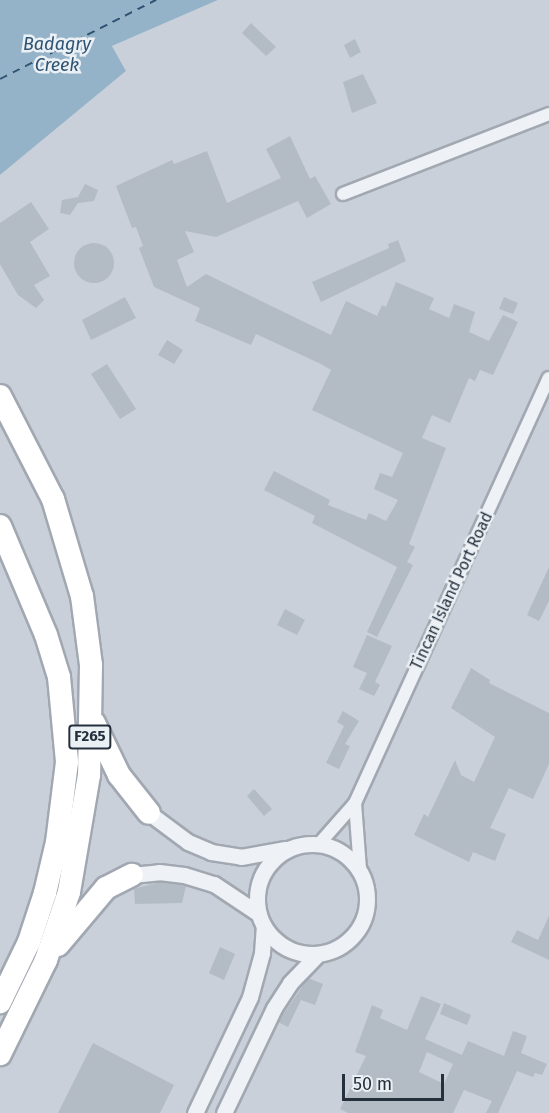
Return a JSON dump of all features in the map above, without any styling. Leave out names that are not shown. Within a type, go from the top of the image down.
[{"type":"highway","name":"F265","points":[[0,396],[13,417],[53,499],[82,596],[91,665],[91,715],[81,832],[69,892],[46,960],[0,1054]]},
{"type":"highway","name":"F265","points":[[0,526],[46,635],[58,677],[67,762],[63,810],[45,893],[29,942],[0,1002]]},
{"type":"highway","points":[[91,715],[119,775],[149,813]]},
{"type":"highway","points":[[46,960],[99,894],[132,875]]},
{"type":"street","points":[[343,195],[549,114]]},
{"type":"street","name":"Tincan Island Port Road","points":[[319,844],[355,803],[549,378]]},
{"type":"street","name":"Tincan Island Port Road","points":[[355,803],[360,870]]},
{"type":"street","points":[[149,813],[188,842],[211,852],[241,857],[319,844],[338,850],[360,870],[368,898],[361,925],[343,945],[317,955],[290,983],[274,1008],[224,1113]]},
{"type":"street","points":[[195,1113],[250,997],[262,953],[257,892],[264,871],[288,849]]},
{"type":"street","points":[[132,875],[159,872],[184,875],[214,884],[261,920],[286,948],[317,955]]},
{"type":"shaded area","points":[[218,0],[549,0],[549,1113],[0,1113],[0,175],[126,71],[112,46]]},
{"type":"water","name":"Badagry Creek","points":[[0,0],[218,0],[112,46],[126,71],[0,175]]},
{"type":"building","points":[[251,23],[276,47],[266,56],[242,33]]},
{"type":"building","points":[[355,39],[361,52],[350,58],[344,45]]},
{"type":"building","points":[[363,74],[377,103],[352,113],[343,82]]},
{"type":"building","points":[[290,136],[310,179],[315,176],[331,204],[307,218],[298,201],[216,237],[185,231],[194,252],[177,260],[187,287],[206,274],[331,335],[346,301],[377,316],[382,305],[386,307],[396,282],[434,298],[429,309],[449,318],[454,304],[475,312],[469,332],[489,341],[503,315],[518,322],[493,375],[480,370],[475,381],[469,378],[450,423],[432,415],[422,438],[446,448],[409,544],[415,547],[407,562],[413,565],[377,637],[367,632],[397,567],[312,523],[315,516],[264,490],[274,471],[330,500],[328,505],[366,520],[369,513],[386,521],[398,500],[374,489],[380,473],[392,477],[403,453],[312,410],[331,370],[256,334],[251,345],[195,321],[200,308],[154,287],[139,248],[143,246],[136,227],[132,228],[116,186],[172,160],[174,164],[207,151],[227,203],[281,178],[266,149]]},
{"type":"building","points":[[85,184],[98,190],[94,201],[78,203],[70,215],[60,213],[62,200],[78,197]]},
{"type":"building","points":[[31,202],[49,229],[30,242],[50,276],[34,285],[44,300],[36,308],[18,295],[0,264],[0,223]]},
{"type":"building","points":[[398,240],[406,261],[321,302],[312,282],[389,248],[388,244]]},
{"type":"building","points":[[94,243],[108,249],[114,263],[108,277],[94,283],[80,277],[74,263],[80,249]]},
{"type":"building","points":[[125,297],[136,318],[91,340],[82,320]]},
{"type":"building","points":[[504,297],[518,303],[513,314],[499,309]]},
{"type":"building","points":[[167,340],[183,350],[174,364],[158,355]]},
{"type":"building","points":[[107,364],[136,409],[120,419],[91,374]]},
{"type":"building","points":[[549,567],[549,601],[539,621],[527,615]]},
{"type":"building","points":[[285,609],[305,620],[297,635],[277,625]]},
{"type":"building","points":[[367,635],[392,646],[375,682],[380,685],[374,696],[359,689],[367,673],[353,667]]},
{"type":"building","points":[[471,668],[490,680],[489,683],[549,713],[549,764],[533,799],[509,788],[490,828],[506,834],[495,861],[473,852],[469,862],[414,835],[424,814],[428,817],[455,760],[461,775],[474,782],[495,737],[451,708]]},
{"type":"building","points":[[343,711],[359,721],[345,744],[350,746],[339,769],[326,763],[344,726],[337,722]]},
{"type":"building","points":[[254,789],[272,809],[264,816],[247,796]]},
{"type":"building","points":[[159,882],[186,886],[182,903],[135,904],[134,889]]},
{"type":"building","points":[[549,916],[549,960],[511,942],[517,930],[538,940]]},
{"type":"building","points":[[220,947],[235,954],[224,980],[209,973]]},
{"type":"building","points":[[308,978],[323,984],[315,1005],[301,1000],[288,1027],[278,1022]]},
{"type":"building","points":[[421,996],[441,1004],[425,1039],[462,1055],[468,1041],[504,1056],[513,1031],[527,1036],[521,1053],[547,1064],[542,1075],[535,1073],[533,1077],[517,1071],[498,1113],[486,1113],[492,1101],[464,1090],[453,1113],[348,1113],[340,1109],[366,1056],[355,1052],[372,1005],[383,1010],[380,1018],[407,1030]],"holes":[[[427,1052],[453,1064],[444,1084],[419,1072]]]},
{"type":"building","points":[[444,1003],[471,1015],[467,1025],[440,1014]]},
{"type":"building","points":[[93,1043],[174,1085],[160,1113],[58,1113]]},
{"type":"ferry route","points":[[0,79],[156,0]]}]
